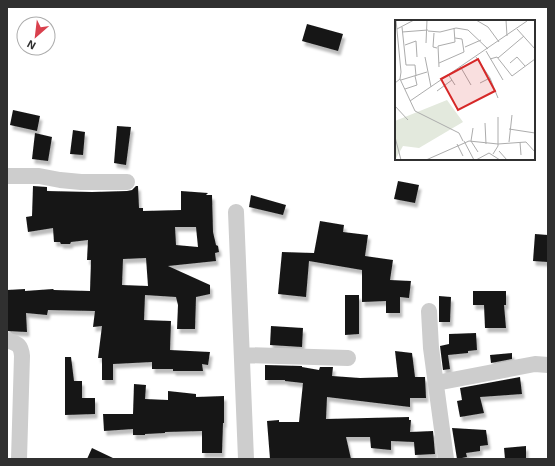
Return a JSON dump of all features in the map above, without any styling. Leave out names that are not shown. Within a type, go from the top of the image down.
[{"type":"street","points":[[7,176],[39,176],[81,182],[127,182]]},
{"type":"street","points":[[236,212],[246,459]]},
{"type":"street","points":[[428,311],[431,348],[446,459]]},
{"type":"street","points":[[7,340],[19,345],[22,349],[19,459]]},
{"type":"street","points":[[242,355],[348,358]]},
{"type":"street","points":[[436,383],[535,364],[548,365]]},
{"type":"building","points":[[307,24],[343,34],[338,51],[302,41]]},
{"type":"building","points":[[13,110],[40,116],[37,131],[10,125]]},
{"type":"building","points":[[117,126],[131,127],[126,165],[114,163]]},
{"type":"building","points":[[73,130],[85,132],[83,155],[70,154]]},
{"type":"building","points":[[35,133],[52,137],[48,161],[32,159]]},
{"type":"building","points":[[398,181],[419,185],[415,203],[394,199]]},
{"type":"building","points":[[33,186],[47,187],[47,191],[92,192],[127,191],[138,186],[139,208],[143,208],[143,211],[181,210],[181,191],[208,193],[206,195],[212,195],[213,232],[219,252],[215,253],[216,261],[168,266],[210,285],[210,294],[196,297],[195,329],[177,329],[178,305],[176,297],[145,295],[144,320],[171,321],[170,350],[210,352],[208,365],[202,364],[203,371],[152,369],[152,362],[113,364],[113,380],[102,380],[102,358],[98,358],[102,326],[93,327],[95,311],[48,310],[47,315],[26,313],[27,332],[7,331],[7,290],[25,289],[25,291],[53,289],[90,291],[91,260],[87,260],[88,240],[71,242],[70,244],[61,244],[60,242],[54,242],[53,228],[28,232],[26,217],[32,216]],"holes":[[[175,227],[196,227],[198,247],[176,245]],[[146,258],[148,286],[122,285],[123,259]]]},
{"type":"building","points":[[251,195],[286,205],[283,215],[249,207]]},
{"type":"building","points":[[320,221],[344,225],[343,232],[368,235],[365,256],[393,260],[390,280],[411,281],[409,298],[400,297],[400,313],[386,313],[386,301],[362,302],[362,270],[309,261],[306,297],[278,294],[282,252],[314,253]]},
{"type":"building","points":[[535,234],[548,235],[548,262],[533,261]]},
{"type":"building","points":[[473,291],[506,291],[506,305],[504,305],[506,328],[485,328],[484,305],[473,305]]},
{"type":"building","points":[[345,295],[359,295],[359,334],[345,335]]},
{"type":"building","points":[[439,296],[451,297],[450,322],[439,322]]},
{"type":"building","points":[[271,326],[303,328],[302,347],[270,345]]},
{"type":"building","points":[[476,333],[477,350],[468,351],[468,353],[448,355],[450,369],[443,370],[440,346],[449,344],[449,334]]},
{"type":"building","points":[[395,351],[412,353],[415,377],[425,377],[426,398],[410,398],[410,407],[327,397],[326,419],[409,417],[409,420],[411,420],[410,432],[433,431],[435,454],[415,455],[414,442],[391,441],[391,450],[371,448],[370,437],[346,437],[351,459],[270,459],[267,421],[279,420],[279,422],[299,422],[303,383],[285,380],[265,380],[265,365],[302,366],[319,370],[320,367],[333,367],[332,376],[360,378],[398,377]]},
{"type":"building","points":[[512,353],[512,359],[491,363],[490,355]]},
{"type":"building","points":[[65,357],[71,357],[74,381],[82,381],[82,398],[95,398],[95,414],[65,415]]},
{"type":"building","points":[[520,377],[522,394],[480,397],[484,413],[460,417],[457,401],[462,400],[460,388]]},
{"type":"building","points":[[134,384],[146,385],[145,399],[168,400],[168,391],[196,394],[196,397],[224,396],[222,453],[202,453],[202,431],[133,435],[133,429],[104,431],[103,414],[133,414]]},
{"type":"building","points":[[452,428],[486,430],[488,445],[480,446],[480,451],[466,453],[467,457],[457,459]]},
{"type":"building","points":[[526,446],[526,459],[505,459],[504,448]]},
{"type":"building","points":[[92,448],[115,459],[87,459]]}]
